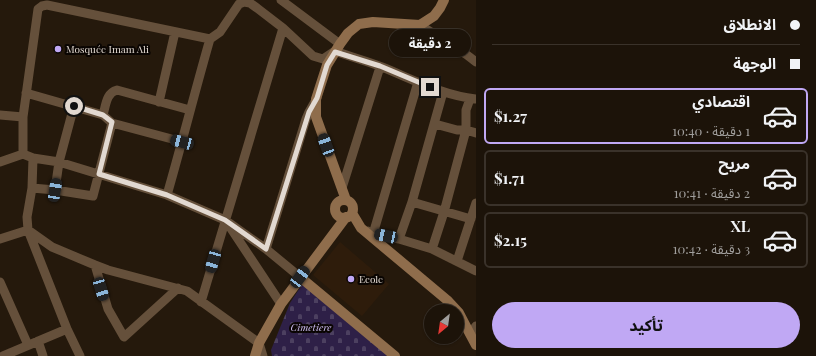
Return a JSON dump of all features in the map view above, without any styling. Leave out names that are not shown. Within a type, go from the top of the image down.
[{"type":"main road","points":[[255,356],[259,343],[281,304],[326,244],[345,215],[353,207],[349,201],[346,200],[316,117],[317,98],[327,65],[348,33],[359,24],[373,22],[420,25],[434,16],[444,0]]},
{"type":"main road","points":[[346,200],[338,203],[336,208],[447,300],[459,313],[476,345]]},
{"type":"main road","points":[[300,277],[395,356]]},
{"type":"street","points":[[281,0],[337,48],[443,92],[473,99],[466,110],[466,130],[444,212],[432,249]]},
{"type":"street","points":[[167,195],[210,39],[220,32],[239,4],[244,2],[250,3],[283,28],[313,56],[323,59],[337,48]]},
{"type":"street","points":[[23,154],[26,93],[38,9],[42,6],[47,5],[210,39]]},
{"type":"street","points":[[420,25],[476,62]]},
{"type":"street","points":[[201,302],[283,28]]},
{"type":"street","points":[[159,102],[175,32]]},
{"type":"street","points":[[342,188],[380,66]]},
{"type":"street","points":[[373,234],[418,82]]},
{"type":"street","points":[[103,115],[108,96],[117,90],[190,110]]},
{"type":"street","points":[[399,240],[412,202],[443,92]]},
{"type":"street","points":[[26,93],[103,115],[112,122],[182,142]]},
{"type":"street","points":[[266,249],[306,119],[317,98]]},
{"type":"street","points":[[55,190],[59,162],[74,106]]},
{"type":"street","points":[[0,115],[24,117]]},
{"type":"street","points":[[32,188],[93,196],[112,122]]},
{"type":"street","points":[[435,124],[476,133]]},
{"type":"street","points":[[0,162],[23,154],[33,158],[59,162],[167,195],[225,220],[266,249],[300,277]]},
{"type":"street","points":[[33,158],[32,188],[27,216],[28,230],[67,329],[80,356]]},
{"type":"street","points":[[412,202],[471,219]]},
{"type":"street","points":[[457,261],[476,203]]},
{"type":"street","points":[[225,220],[281,304]]},
{"type":"street","points":[[361,228],[373,234],[432,249],[476,271]]},
{"type":"street","points":[[0,238],[28,230]]},
{"type":"street","points":[[28,230],[52,247],[95,265],[187,291],[259,343],[263,356]]},
{"type":"street","points":[[95,265],[108,309],[124,336],[178,288]]},
{"type":"street","points":[[0,282],[28,345]]},
{"type":"street","points":[[470,334],[476,326]]},
{"type":"street","points":[[3,356],[67,329]]},
{"type":"street","points":[[38,341],[43,356]]},
{"type":"shaded area","name":"Ecole","points":[[340,242],[389,284],[362,316],[313,275]]},
{"type":"green space","name":"Cimetiere","points":[[303,283],[388,354],[386,356],[272,356],[271,350],[290,303]]},
{"type":"place","name":"Mosquée Imam Ali","points":[[58,49]]},
{"type":"place","name":"Ecole","points":[[351,279]]},
{"type":"route","points":[[74,106],[103,115],[112,122],[99,174],[167,195],[225,220],[266,249],[309,112],[317,98],[327,65],[335,52],[380,66],[430,87]]}]
